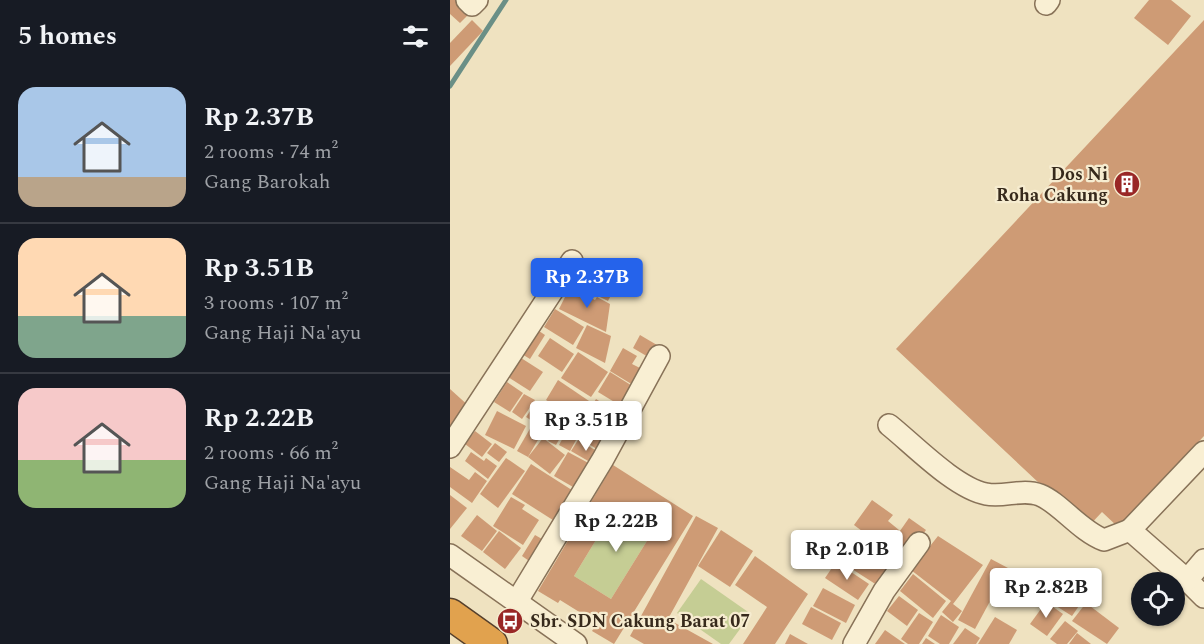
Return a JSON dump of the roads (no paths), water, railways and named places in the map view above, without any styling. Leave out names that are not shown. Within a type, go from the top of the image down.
[{"type":"highway","points":[[450,614],[492,644]]},
{"type":"street","points":[[467,0],[472,5],[477,0]]},
{"type":"street","points":[[450,447],[572,261]]},
{"type":"street","points":[[517,601],[607,452],[659,356]]},
{"type":"street","points":[[889,425],[959,482],[983,494],[1001,496],[1016,492],[1041,495],[1074,521],[1104,540],[1130,530],[1204,452]]},
{"type":"street","points":[[1130,530],[1204,597]]},
{"type":"street","points":[[854,644],[884,591],[919,543]]},
{"type":"street","points":[[450,555],[576,644]]},
{"type":"street","points":[[1187,580],[1204,560]]},
{"type":"waterway","points":[[450,86],[506,0]]},
{"type":"place","name":"Dos Ni Roha Cakung","points":[[1127,184]]},
{"type":"place","name":"Sbr. SDN Cakung Barat 07","points":[[510,621]]}]
